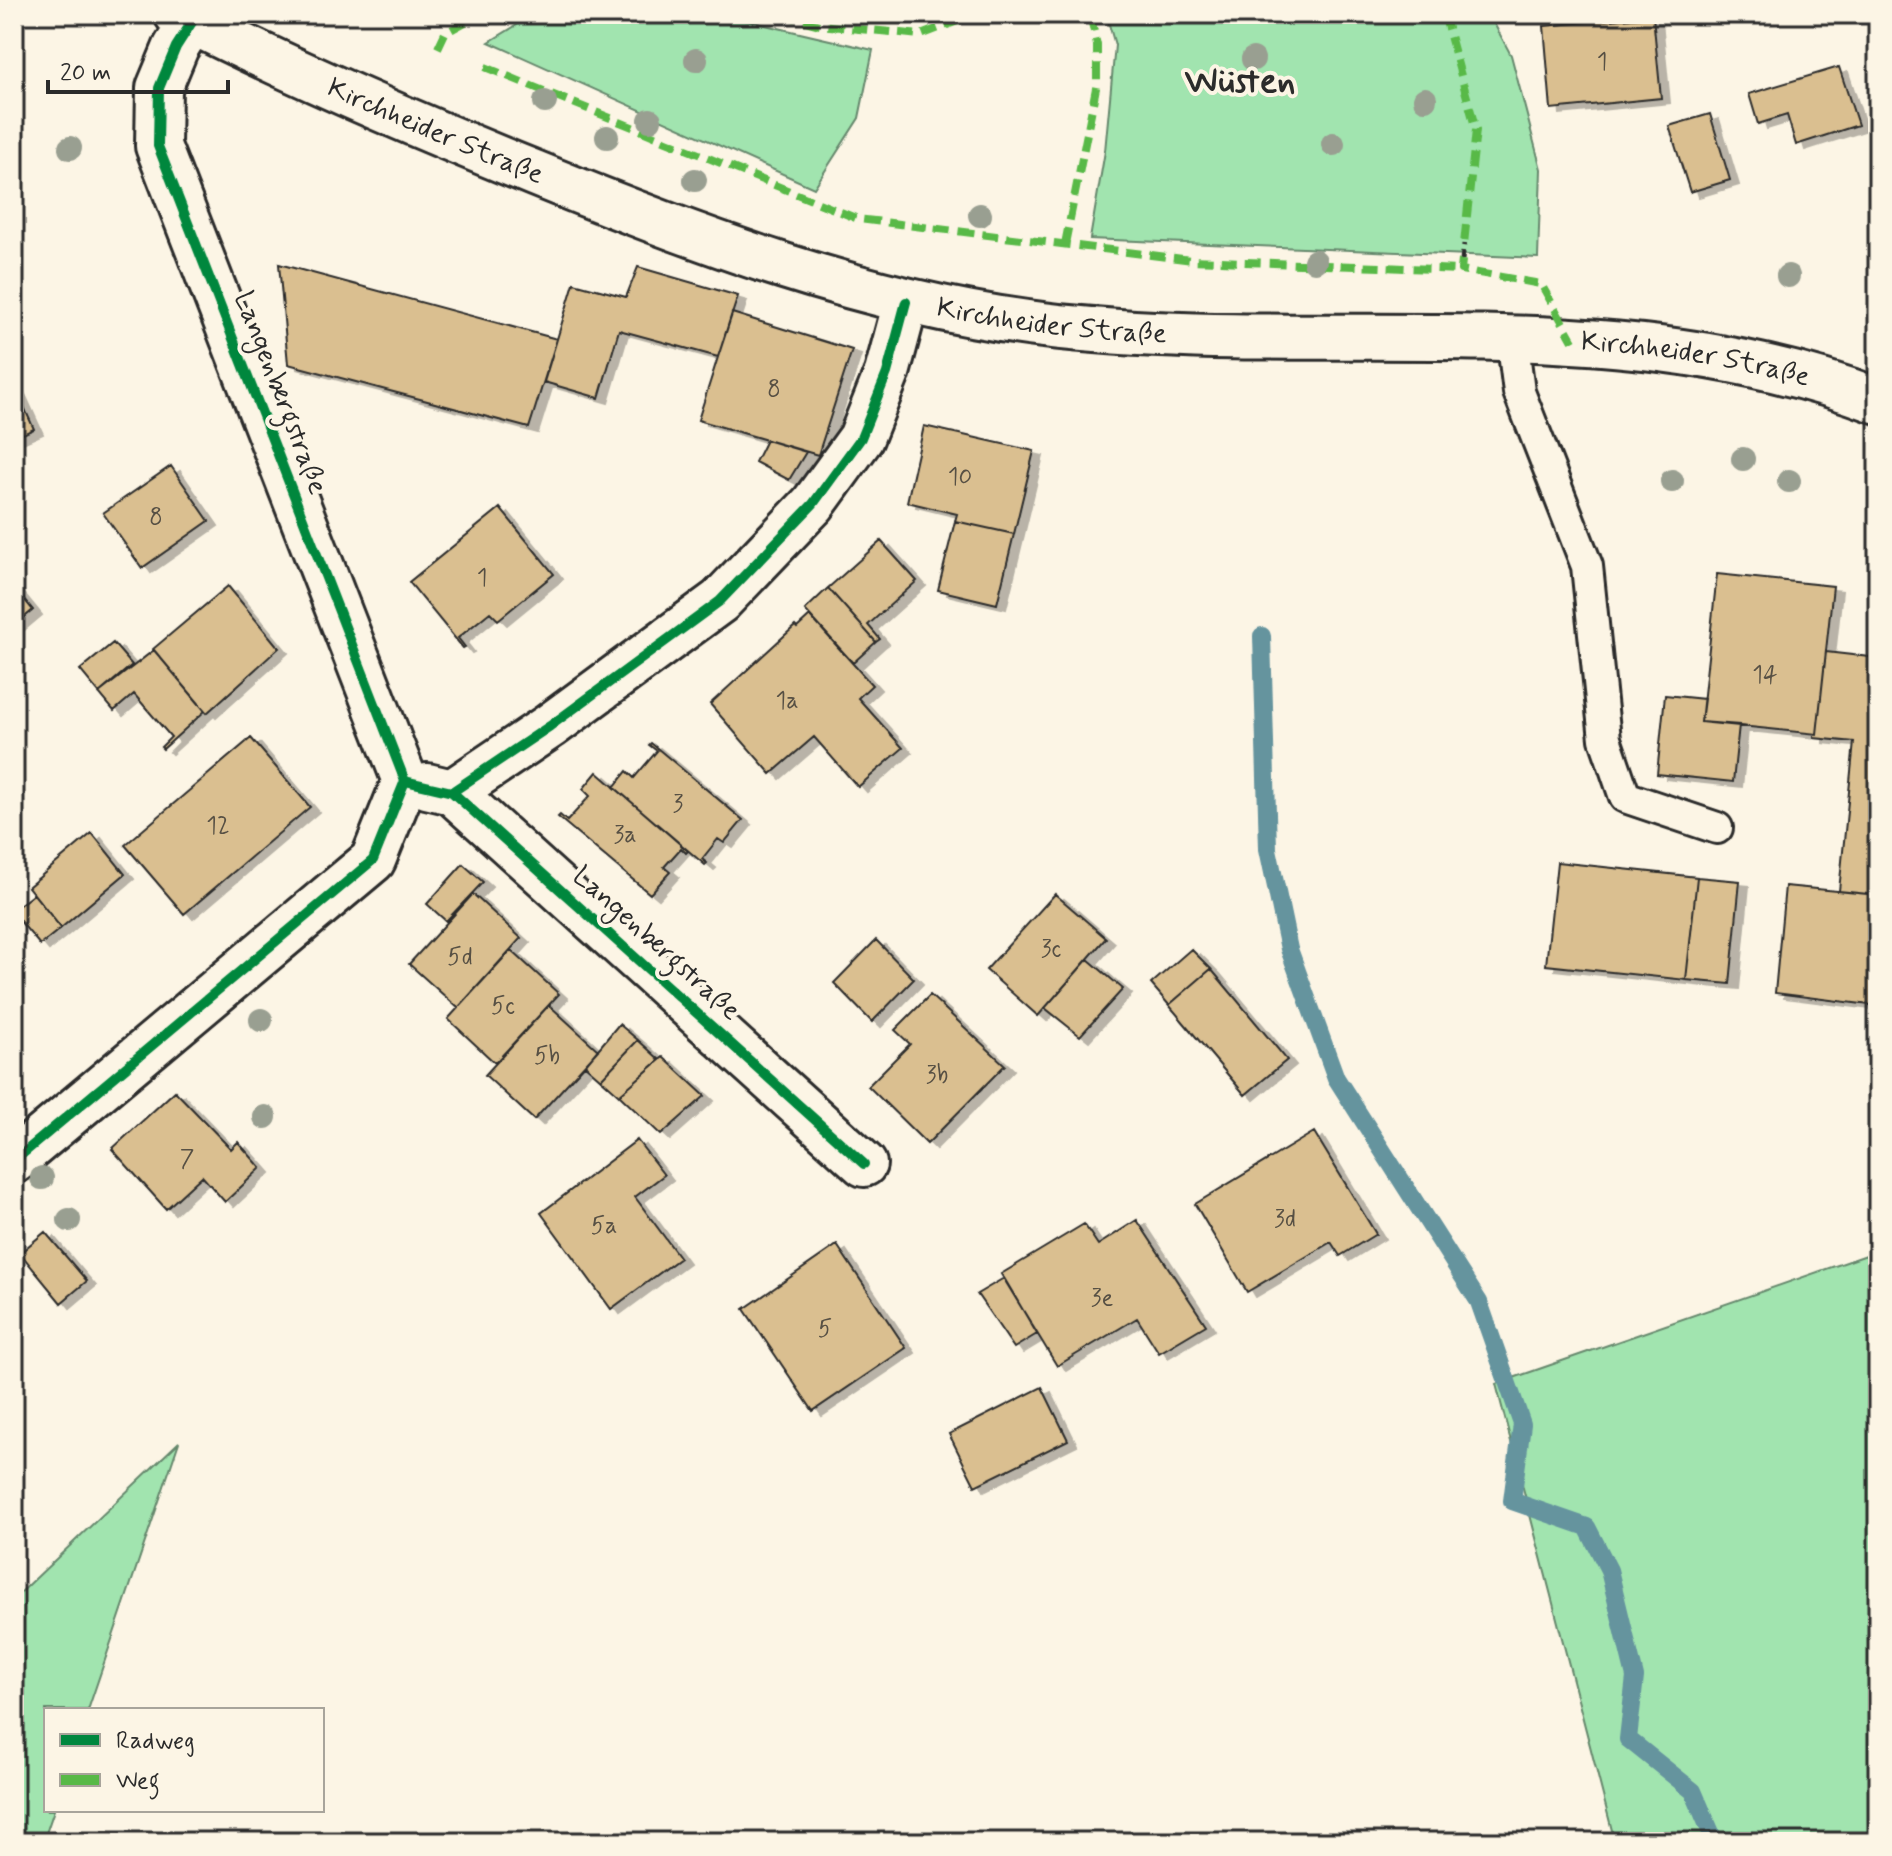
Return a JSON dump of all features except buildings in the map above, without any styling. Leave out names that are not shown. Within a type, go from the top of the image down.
[{"type":"street","name":"Kirchheider Straße","points":[[185,18],[312,80],[589,195],[715,242],[906,302],[1039,324],[1146,335],[1512,337],[1614,342],[1713,355],[1836,385],[1878,401]]},
{"type":"street","name":"Langenbergstraße","points":[[185,18],[159,88],[158,146],[405,781],[452,792],[864,1164]]},
{"type":"street","points":[[452,792],[550,726],[720,601],[813,504],[861,438],[887,373],[906,302]]},
{"type":"street","points":[[14,1161],[373,860],[405,781]]},
{"type":"lane","points":[[1512,337],[1519,392],[1587,566],[1605,739],[1625,797],[1717,828]]},
{"type":"path","points":[[1462,260],[1464,244]]},
{"type":"green space","points":[[535,14],[718,14],[873,50],[859,118],[814,188],[489,42]]},
{"type":"green space","points":[[1106,14],[1489,14],[1511,55],[1541,169],[1538,258],[1090,239],[1105,151],[1115,45]]},
{"type":"green space","points":[[1878,1251],[1878,1842],[1615,1842],[1496,1384]]},
{"type":"green space","points":[[179,1442],[89,1708],[44,1708],[44,1812],[53,1812],[43,1842],[14,1842],[14,1599]]},
{"type":"waterway","points":[[1262,636],[1268,849],[1289,949],[1336,1078],[1479,1302],[1522,1424],[1512,1501],[1587,1527],[1609,1570],[1635,1677],[1628,1739],[1693,1791],[1715,1842]]},
{"type":"marked path","points":[[438,48],[445,33],[480,14]]},
{"type":"marked path","points":[[781,14],[819,25],[921,35],[960,20],[987,14]]},
{"type":"marked path","points":[[1065,244],[1097,83],[1097,45],[1090,14]]},
{"type":"marked path","points":[[1444,14],[1476,130],[1464,244]]},
{"type":"marked path","points":[[485,67],[858,219],[1192,260],[1461,270]]},
{"type":"marked path","points":[[1462,260],[1461,270],[1541,284],[1573,341]]},
{"type":"cycle path","points":[[14,1161],[373,860],[405,781],[158,146],[159,88],[176,47],[192,22]]},
{"type":"cycle path","points":[[452,792],[550,726],[720,601],[813,504],[861,438],[887,373],[906,302]]},
{"type":"cycle path","points":[[405,781],[452,792],[864,1164]]},
{"type":"district","name":"Wüsten","points":[[1240,82]]}]
